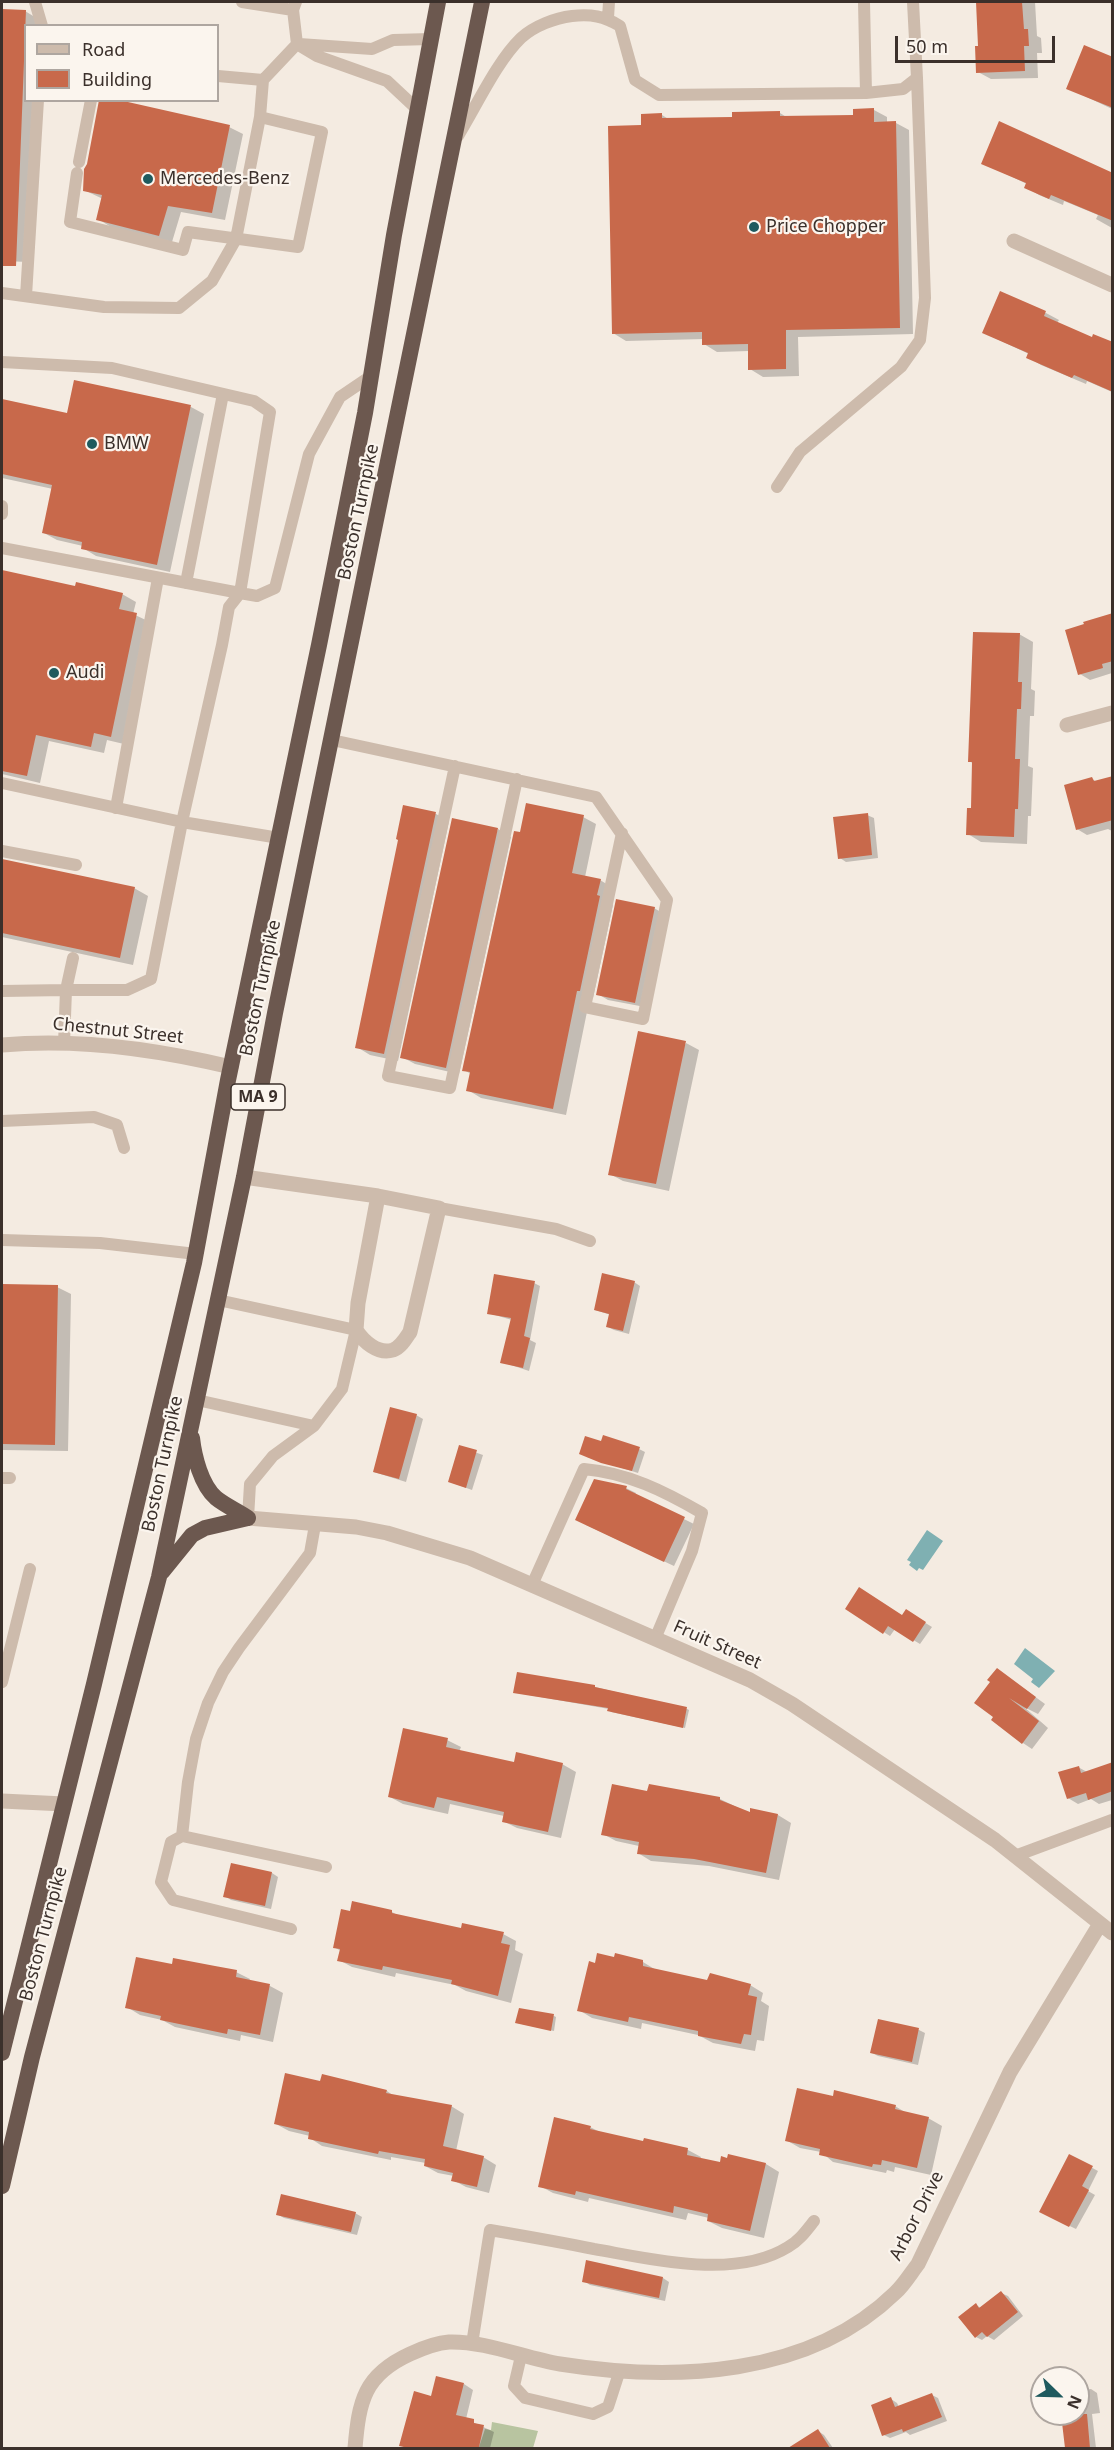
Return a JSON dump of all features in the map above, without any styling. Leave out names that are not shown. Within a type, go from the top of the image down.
[{"type":"highway","name":"Boston Turnpike","points":[[2,2052],[196,1254],[231,1068],[322,634],[438,2]]},
{"type":"highway","name":"Boston Turnpike","points":[[2,2186],[35,2046],[159,1577],[244,1177],[273,1023],[482,2]]},
{"type":"highway","points":[[190,1429],[194,1451],[204,1481],[215,1497],[248,1518]]},
{"type":"highway","points":[[159,1577],[192,1535],[205,1528],[248,1518]]},
{"type":"street","points":[[1014,241],[1113,285]]},
{"type":"street","points":[[1067,725],[1113,713]]},
{"type":"street","name":"Chestnut Street","points":[[2,1044],[64,1044],[170,1054],[231,1068]]},
{"type":"street","points":[[244,1177],[378,1196],[439,1208],[410,1332],[401,1345],[393,1350],[380,1350],[369,1344],[356,1330],[358,1303],[378,1196]]},
{"type":"street","name":"Fruit Street","points":[[248,1518],[356,1527],[387,1533],[470,1558],[750,1680],[792,1704],[995,1840],[1106,1928]]},
{"type":"street","points":[[2,1801],[64,1804]]},
{"type":"street","name":"Arbor Drive","points":[[355,2448],[358,2414],[370,2384],[384,2367],[427,2346],[448,2342],[472,2344],[521,2356],[589,2368],[706,2370],[749,2365],[780,2358],[815,2345],[857,2324],[896,2292],[918,2264],[1010,2072],[1106,1928]]},
{"type":"lane","points":[[35,2],[41,24]]},
{"type":"lane","points":[[2,293],[104,307],[179,308],[212,281],[236,239],[260,117],[263,80],[297,44],[295,6],[242,2]]},
{"type":"lane","points":[[608,18],[609,2]]},
{"type":"lane","points":[[864,2],[866,93]]},
{"type":"lane","points":[[777,487],[800,452],[901,368],[920,340],[924,298],[913,2]]},
{"type":"lane","points":[[454,142],[509,51],[523,36],[556,18],[588,14],[608,18],[620,26],[634,80],[659,95],[866,93],[903,89],[917,78]]},
{"type":"lane","points":[[297,44],[372,49],[393,40],[431,39]]},
{"type":"lane","points":[[297,44],[317,56],[387,81],[418,110]]},
{"type":"lane","points":[[219,76],[263,80]]},
{"type":"lane","points":[[26,296],[38,102]]},
{"type":"lane","points":[[91,102],[70,222],[183,250],[188,232],[298,247],[322,132],[260,117]]},
{"type":"lane","points":[[2,362],[112,368],[254,401],[270,412],[240,594],[229,607],[182,822],[151,979],[127,990],[2,991]]},
{"type":"lane","points":[[2,548],[240,594],[256,596],[275,588],[309,454],[340,398],[371,376]]},
{"type":"lane","points":[[186,583],[223,394]]},
{"type":"lane","points":[[2,506],[2,514]]},
{"type":"lane","points":[[116,808],[158,578]]},
{"type":"lane","points":[[332,740],[596,797],[622,832],[667,900],[644,1018],[585,1007],[622,832]]},
{"type":"lane","points":[[455,766],[388,1076],[450,1089],[517,779]]},
{"type":"lane","points":[[2,783],[182,822],[279,838]]},
{"type":"lane","points":[[2,851],[76,865]]},
{"type":"lane","points":[[64,1044],[66,990],[73,958]]},
{"type":"lane","points":[[2,1121],[94,1117],[117,1125],[124,1148]]},
{"type":"lane","points":[[439,1208],[556,1229],[590,1241]]},
{"type":"lane","points":[[2,1240],[100,1243],[196,1254]]},
{"type":"lane","points":[[218,1300],[356,1330],[342,1389],[314,1426],[273,1456],[250,1484],[248,1518]]},
{"type":"lane","points":[[197,1400],[314,1426]]},
{"type":"lane","points":[[532,1585],[584,1469],[610,1471],[662,1490],[702,1513],[692,1551],[655,1638]]},
{"type":"lane","points":[[182,1836],[196,1739],[208,1703],[238,1648],[310,1553],[315,1525]]},
{"type":"lane","points":[[2,1682],[30,1569]]},
{"type":"lane","points":[[1015,1856],[1113,1820]]},
{"type":"lane","points":[[291,1929],[173,1900],[161,1882],[171,1842],[182,1836],[326,1867]]},
{"type":"lane","points":[[472,2344],[490,2230],[649,2259],[715,2265],[740,2264],[766,2258],[797,2242],[814,2221]]},
{"type":"lane","points":[[521,2356],[514,2386],[525,2398],[592,2414],[608,2407],[620,2370]]},
{"type":"green space","points":[[492,2422],[538,2431],[533,2448],[472,2448],[472,2446],[479,2447],[485,2429],[491,2430]]},
{"type":"water","points":[[927,1530],[943,1541],[923,1570],[919,1568],[917,1571],[909,1565],[911,1562],[907,1560]]},
{"type":"water","points":[[1025,1648],[1055,1671],[1039,1688],[1031,1682],[1033,1679],[1014,1664]]},
{"type":"building","points":[[976,2],[1022,2],[1024,29],[1028,29],[1029,46],[1024,46],[1025,71],[976,73],[975,46],[978,46]]},
{"type":"building","points":[[2,9],[26,10],[16,266],[2,266]]},
{"type":"building","points":[[1084,45],[1113,57],[1113,108],[1066,89]]},
{"type":"building","name":"Mercedes-Benz","points":[[99,102],[128,102],[230,125],[212,213],[168,206],[159,236],[96,220],[102,195],[83,191],[84,169],[87,164]]},
{"type":"building","name":"Price Chopper","points":[[874,108],[874,122],[896,121],[900,328],[786,330],[786,369],[748,370],[748,344],[702,345],[702,332],[612,334],[608,126],[641,125],[641,114],[662,113],[662,118],[732,117],[732,112],[780,111],[780,116],[853,115],[853,109]]},
{"type":"building","points":[[999,121],[1113,173],[1113,221],[1051,195],[1049,199],[1024,188],[1026,183],[981,164]]},
{"type":"building","points":[[1000,291],[1046,311],[1044,316],[1092,337],[1093,334],[1113,342],[1113,392],[1074,375],[1072,378],[1026,358],[1028,353],[982,333]]},
{"type":"building","name":"BMW","points":[[74,380],[191,405],[157,565],[81,549],[82,542],[42,533],[52,485],[2,474],[2,399],[67,413]]},
{"type":"building","name":"Audi","points":[[2,570],[75,586],[76,582],[123,593],[119,609],[137,613],[111,737],[94,733],[91,747],[36,735],[27,776],[2,771]]},
{"type":"building","points":[[1113,613],[1113,661],[1102,664],[1103,668],[1078,675],[1065,630]]},
{"type":"building","points":[[973,632],[1020,633],[1018,682],[1022,682],[1021,709],[1017,709],[1015,759],[1020,759],[1018,809],[1015,809],[1014,837],[966,835],[967,808],[971,808],[972,762],[968,762]]},
{"type":"building","points":[[1113,776],[1113,820],[1076,830],[1064,785],[1092,777],[1094,781]]},
{"type":"building","points":[[526,803],[584,815],[572,873],[601,879],[597,895],[600,896],[580,991],[577,991],[553,1109],[466,1091],[470,1072],[462,1071],[514,831],[520,832]]},
{"type":"building","points":[[403,805],[436,812],[384,1054],[355,1048],[398,840],[396,839]]},
{"type":"building","points":[[868,813],[872,855],[838,859],[833,817]]},
{"type":"building","points":[[452,818],[498,828],[446,1068],[400,1058]]},
{"type":"building","points":[[2,859],[135,887],[120,958],[2,933]]},
{"type":"building","points":[[616,899],[655,907],[635,1003],[596,995]]},
{"type":"building","points":[[638,1031],[686,1041],[656,1184],[608,1175]]},
{"type":"building","points":[[602,1273],[635,1281],[623,1331],[606,1327],[609,1314],[594,1310]]},
{"type":"building","points":[[494,1274],[535,1281],[524,1336],[530,1338],[523,1368],[500,1363],[511,1318],[487,1314]]},
{"type":"building","points":[[2,1284],[58,1285],[55,1445],[2,1444]]},
{"type":"building","points":[[390,1407],[417,1414],[399,1479],[373,1472]]},
{"type":"building","points":[[603,1435],[640,1447],[632,1471],[601,1463],[579,1454],[585,1436],[601,1441]]},
{"type":"building","points":[[459,1445],[477,1450],[466,1488],[448,1482]]},
{"type":"building","points":[[594,1479],[627,1486],[626,1489],[685,1517],[664,1562],[575,1520]]},
{"type":"building","points":[[859,1587],[902,1615],[906,1609],[926,1622],[913,1642],[888,1626],[883,1634],[845,1609]]},
{"type":"building","points":[[997,1668],[1036,1697],[1027,1709],[1009,1698],[1039,1721],[1022,1744],[991,1720],[993,1717],[974,1703],[990,1682],[987,1680]]},
{"type":"building","points":[[517,1672],[595,1685],[595,1687],[687,1707],[683,1728],[607,1711],[608,1708],[513,1693]]},
{"type":"building","points":[[403,1728],[448,1738],[446,1747],[514,1762],[516,1752],[563,1763],[548,1832],[502,1822],[504,1812],[437,1797],[434,1808],[388,1797]]},
{"type":"building","points":[[1113,1762],[1113,1791],[1088,1800],[1086,1793],[1067,1799],[1058,1772],[1079,1766],[1081,1773]]},
{"type":"building","points":[[612,1784],[647,1791],[649,1784],[720,1797],[720,1800],[750,1812],[750,1808],[778,1814],[766,1873],[694,1859],[637,1854],[639,1842],[601,1835]]},
{"type":"building","points":[[231,1863],[272,1872],[265,1906],[223,1897]]},
{"type":"building","points":[[352,1901],[392,1910],[392,1913],[461,1928],[462,1923],[504,1932],[501,1943],[510,1945],[498,1996],[451,1984],[452,1980],[383,1966],[382,1970],[337,1961],[340,1949],[333,1948],[341,1909],[350,1911]]},
{"type":"building","points":[[597,1953],[614,1957],[615,1953],[643,1960],[643,1966],[707,1980],[710,1973],[751,1984],[748,1995],[757,1997],[751,2035],[744,2034],[741,2044],[698,2036],[698,2031],[629,2017],[628,2022],[577,2011],[589,1961],[595,1963]]},
{"type":"building","points":[[136,1957],[172,1964],[173,1958],[237,1970],[236,1977],[270,1984],[260,2035],[228,2029],[227,2034],[160,2020],[161,2016],[125,2008]]},
{"type":"building","points":[[519,2008],[554,2014],[551,2031],[515,2023]]},
{"type":"building","points":[[878,2019],[919,2028],[912,2062],[870,2053]]},
{"type":"building","points":[[285,2073],[320,2081],[322,2074],[387,2090],[386,2093],[452,2105],[443,2146],[484,2156],[477,2187],[451,2181],[453,2173],[424,2166],[425,2159],[379,2151],[378,2154],[308,2139],[309,2132],[274,2124]]},
{"type":"building","points":[[797,2088],[833,2096],[834,2090],[896,2105],[895,2109],[929,2117],[917,2168],[882,2160],[881,2165],[873,2164],[872,2167],[819,2155],[820,2149],[785,2141]]},
{"type":"building","points":[[554,2117],[591,2126],[590,2129],[688,2148],[687,2155],[720,2162],[721,2156],[727,2158],[728,2154],[766,2163],[750,2231],[707,2221],[708,2214],[674,2206],[673,2213],[576,2191],[575,2195],[538,2187]]},
{"type":"building","points":[[1069,2154],[1093,2166],[1082,2186],[1089,2190],[1069,2227],[1039,2212]]},
{"type":"building","points":[[281,2194],[356,2212],[351,2232],[276,2215]]},
{"type":"building","points":[[586,2260],[663,2277],[659,2298],[582,2282]]},
{"type":"building","points":[[1001,2291],[1018,2312],[987,2337],[982,2332],[975,2338],[958,2317],[976,2303],[979,2308]]},
{"type":"building","points":[[436,2376],[464,2383],[456,2415],[474,2419],[474,2423],[484,2425],[479,2447],[409,2448],[399,2446],[414,2391],[431,2396]]},
{"type":"building","points":[[932,2393],[942,2417],[903,2432],[902,2429],[882,2436],[871,2405],[891,2397],[895,2407]]},
{"type":"building","points":[[1062,2426],[1088,2426],[1090,2448],[1065,2448]]},
{"type":"building","points":[[818,2429],[830,2448],[788,2448]]},
{"type":"place","name":"Mercedes-Benz","points":[[148,179]]},
{"type":"place","name":"Price Chopper","points":[[754,227]]},
{"type":"place","name":"BMW","points":[[92,444]]},
{"type":"place","name":"Audi","points":[[54,673]]}]
